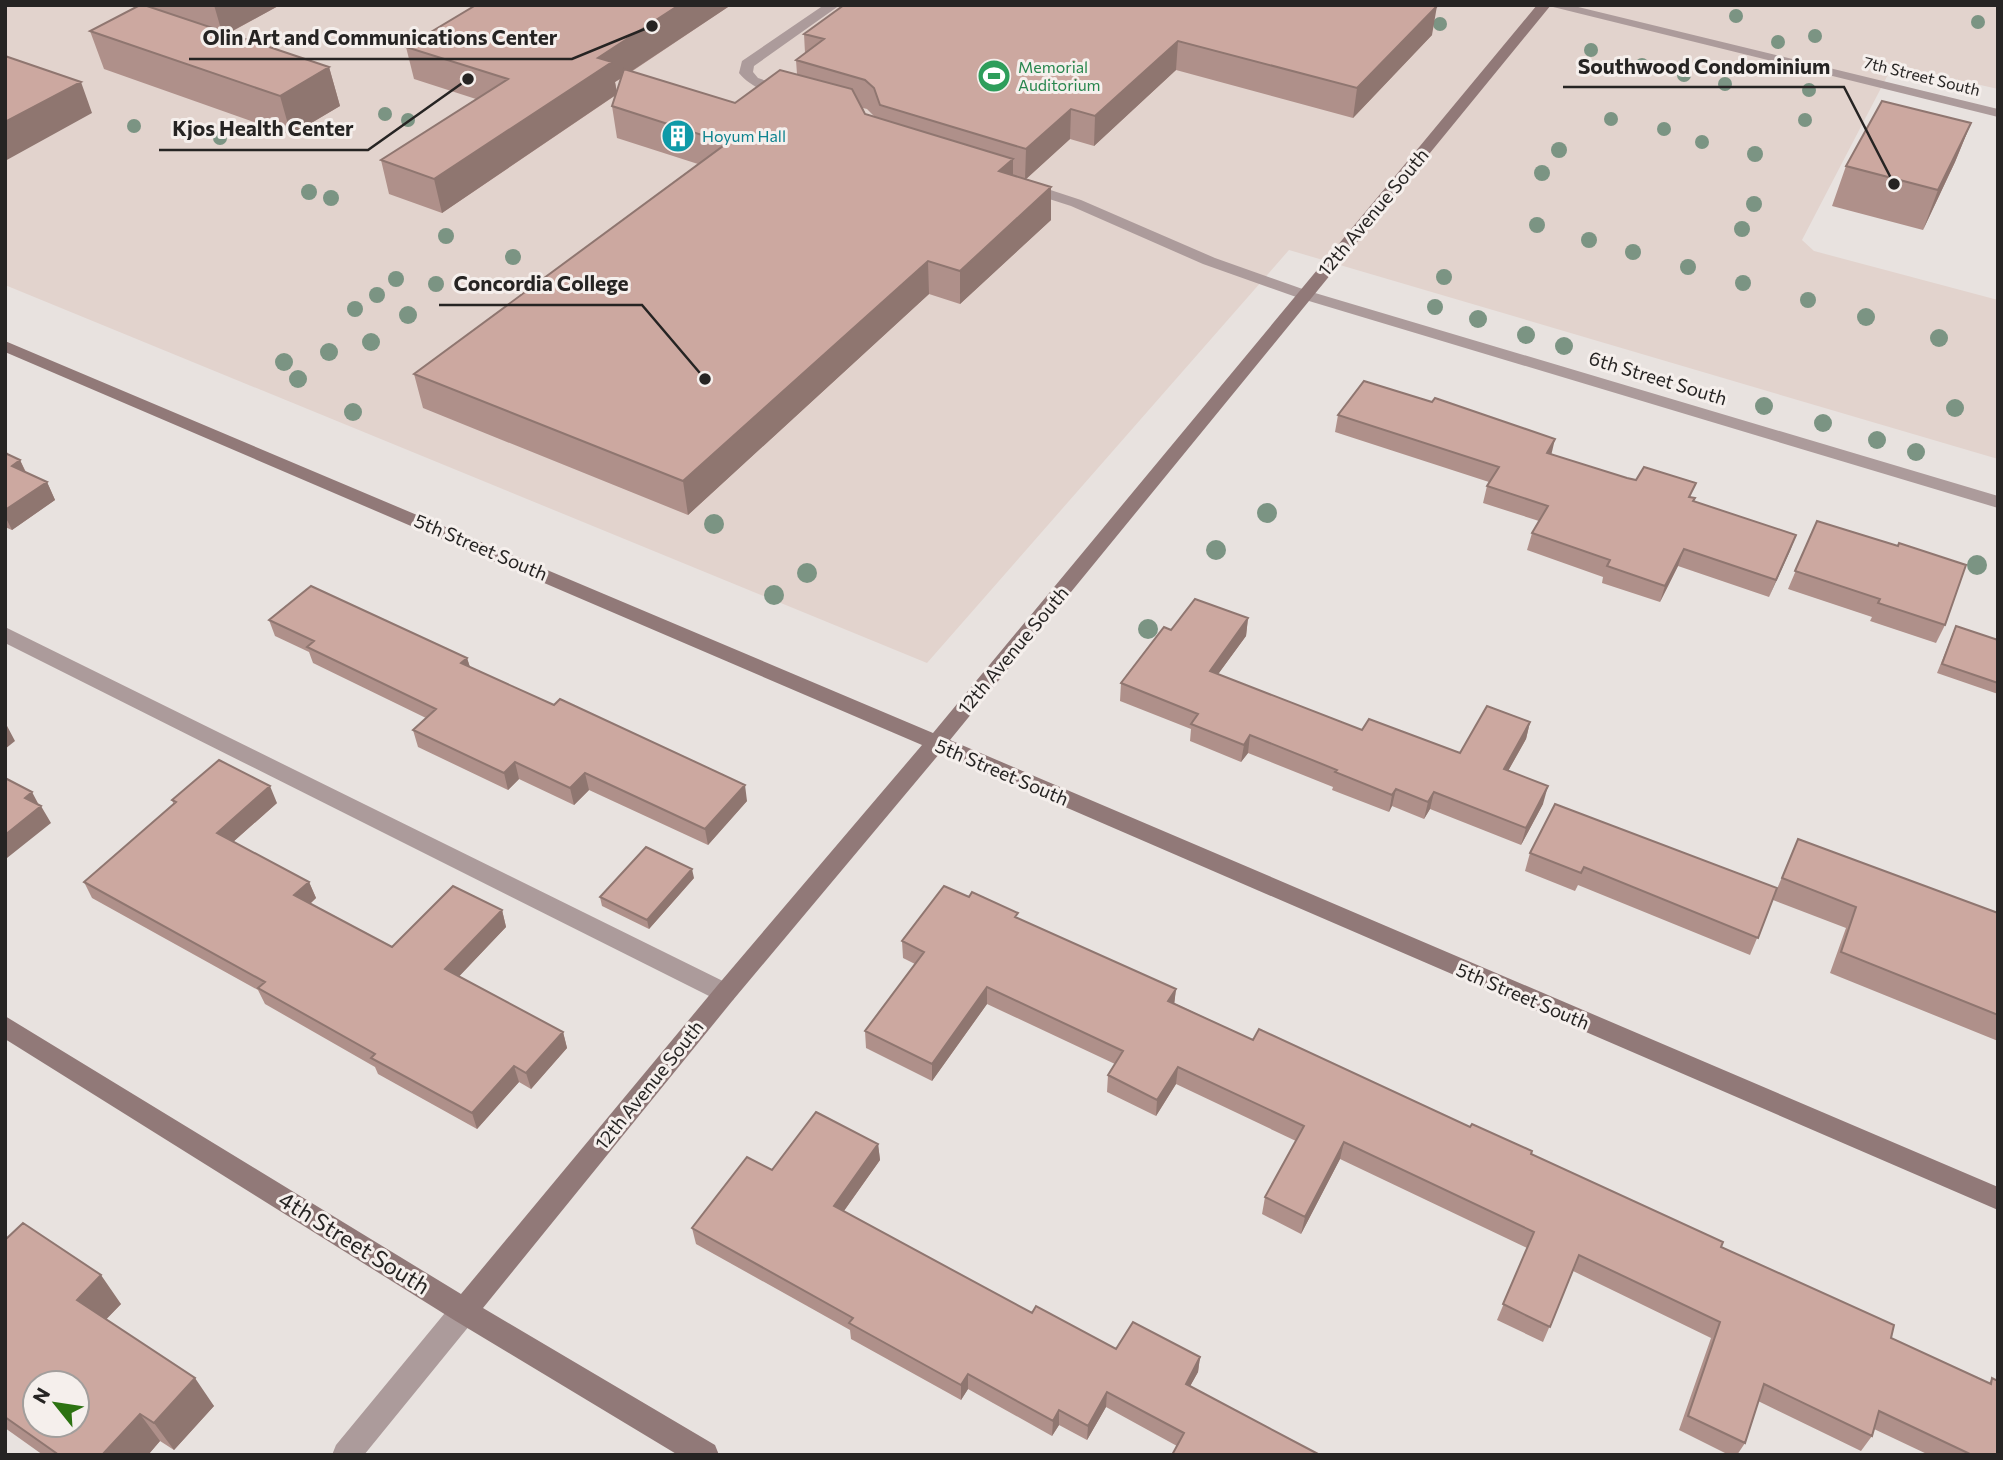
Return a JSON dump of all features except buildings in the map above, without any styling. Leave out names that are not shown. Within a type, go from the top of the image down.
[{"type":"street","points":[[804,98],[753,81],[746,73],[747,64],[832,5]]},
{"type":"street","name":"12th Avenue South","points":[[346,1455],[1544,5]]},
{"type":"street","name":"7th Street South","points":[[1552,5],[1998,113]]},
{"type":"street","name":"6th Street South","points":[[1009,182],[1076,203],[1209,261],[1305,295],[1998,502]]},
{"type":"street","name":"5th Street South","points":[[5,346],[621,606],[935,744],[1998,1199]]},
{"type":"street","points":[[5,634],[725,993]]},
{"type":"street","name":"4th Street South","points":[[5,1026],[464,1311],[705,1455]]},
{"type":"shaded area","points":[[5,5],[1998,5],[1998,89],[1893,65],[1802,240],[1814,251],[1998,300],[1998,459],[1289,250],[927,663],[5,285]]},
{"type":"place","name":"Olin Art and Communications Center","points":[[652,26]]},
{"type":"place","name":"Memorial Auditorium","points":[[994,76]]},
{"type":"place","name":"Kjos Health Center","points":[[468,79]]},
{"type":"place","name":"Hoyum Hall","points":[[678,136]]},
{"type":"place","name":"Southwood Condominium","points":[[1894,184]]},
{"type":"place","name":"Concordia College","points":[[705,379]]}]
